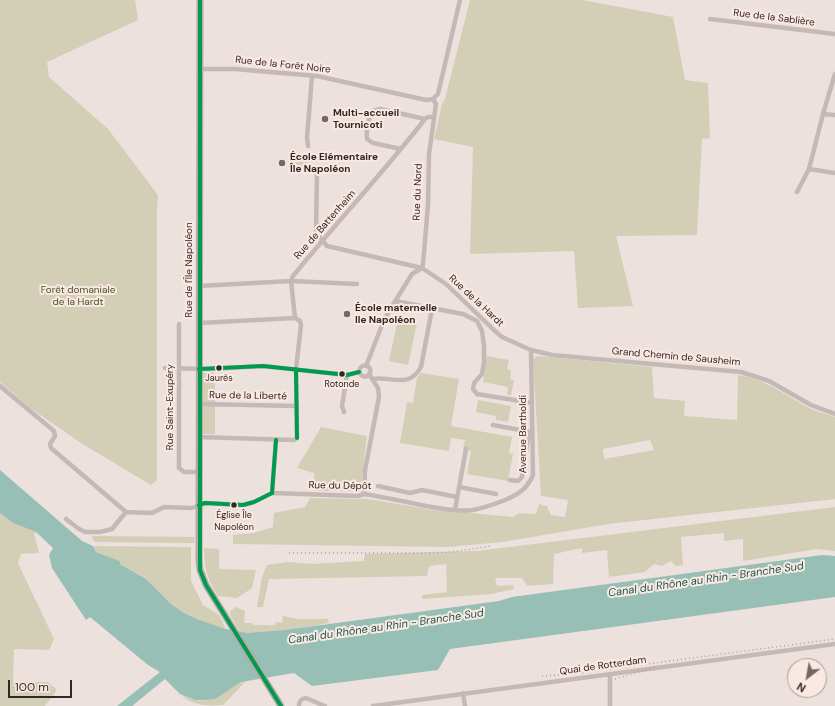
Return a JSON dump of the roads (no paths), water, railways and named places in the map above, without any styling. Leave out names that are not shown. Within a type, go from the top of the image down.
[{"type":"main road","name":"Rue de l'Île Napoléon","points":[[200,0],[198,540],[200,570],[206,585],[281,706]]},
{"type":"street","points":[[401,149],[373,143],[367,139],[366,136],[370,115],[373,111],[380,109],[425,119],[428,117],[434,117],[436,104],[433,99],[438,94],[460,0]]},
{"type":"street","name":"Rue de la Sablière","points":[[710,19],[835,34]]},
{"type":"street","name":"Rue de la Forêt Noire","points":[[200,69],[235,69],[312,76],[426,100],[433,99]]},
{"type":"street","points":[[308,146],[307,138],[312,76]]},
{"type":"street","points":[[797,192],[809,169],[823,114],[835,76]]},
{"type":"street","points":[[823,114],[835,115]]},
{"type":"street","name":"Rue du Nord","points":[[422,268],[427,212],[429,154],[434,117]]},
{"type":"street","name":"Rue de Battenheim","points":[[292,281],[293,276],[425,119]]},
{"type":"street","points":[[809,169],[835,173]]},
{"type":"street","points":[[318,172],[316,233],[322,242]]},
{"type":"street","name":"Rue de la Hardt","points":[[322,242],[327,246],[422,268],[446,284],[498,334],[531,350]]},
{"type":"street","points":[[409,265],[412,274]]},
{"type":"street","points":[[165,368],[199,369],[263,366],[347,375],[359,372],[361,367],[366,366],[384,320],[395,301],[412,274],[422,268]]},
{"type":"street","points":[[199,286],[292,281],[357,284]]},
{"type":"street","points":[[292,281],[295,318]]},
{"type":"street","points":[[395,301],[463,314],[474,320],[481,328],[484,346],[482,374],[474,383],[474,392],[477,394],[532,403]]},
{"type":"street","points":[[373,379],[405,380],[412,378],[417,373],[422,363],[432,309]]},
{"type":"street","points":[[199,323],[295,318],[300,321],[301,325],[296,369],[297,438],[294,440],[199,438]]},
{"type":"street","name":"Rue Saint-Exupéry","points":[[179,324],[179,468],[184,472],[199,472]]},
{"type":"street","name":"Avenue Bartholdi","points":[[455,510],[474,510],[498,503],[513,497],[530,484],[534,475],[531,432],[531,350]]},
{"type":"street","name":"Grand Chemin de Sausheim","points":[[531,350],[552,355],[741,372],[769,381],[811,405],[835,414]]},
{"type":"street","points":[[364,494],[366,470],[379,397],[378,388],[369,374],[370,370],[366,366]]},
{"type":"street","points":[[359,372],[364,377],[369,374]]},
{"type":"street","points":[[344,412],[342,406],[347,375]]},
{"type":"street","points":[[0,386],[54,431],[56,436],[50,444],[51,448],[126,512],[152,513],[164,508],[192,508],[205,503],[244,505],[254,502],[272,493],[276,440]]},
{"type":"street","name":"Rue de la Liberté","points":[[199,404],[297,406]]},
{"type":"street","points":[[493,425],[531,432],[521,480],[510,480]]},
{"type":"street","points":[[455,510],[466,449]]},
{"type":"street","points":[[525,462],[534,464]]},
{"type":"street","points":[[378,486],[410,493],[422,490],[457,497]]},
{"type":"street","points":[[459,487],[496,494]]},
{"type":"street","name":"Rue du Dépôt","points":[[272,493],[358,496],[364,494],[455,510]]},
{"type":"street","points":[[66,519],[85,532],[100,532],[107,531],[112,528],[126,512]]},
{"type":"street","name":"Quai de Rotterdam","points":[[373,706],[464,696],[610,674],[835,644]]},
{"type":"street","points":[[610,674],[610,706]]},
{"type":"street","points":[[464,696],[465,706]]},
{"type":"street","points":[[299,704],[302,699],[306,698],[326,706]]},
{"type":"water","name":"Canal du Rhône au Rhin - Branche Sud","points":[[0,470],[82,541],[93,546],[96,552],[120,561],[120,564],[146,579],[171,604],[184,613],[226,629],[248,633],[285,630],[499,601],[512,597],[822,555],[835,556],[835,597],[450,649],[438,670],[312,686],[294,673],[241,682],[215,699],[195,700],[180,694],[165,679],[132,706],[117,706],[160,672],[148,665],[90,617],[86,620],[52,568],[49,555],[53,548],[36,532],[13,523],[0,513]]},
{"type":"railway","points":[[289,553],[425,553],[452,552],[491,546]]},
{"type":"railway","points":[[542,676],[572,674],[835,639]]},
{"type":"railway","points":[[615,679],[655,667]]},
{"type":"place","name":"Multi-accueil Tournicoti","points":[[325,119]]},
{"type":"place","name":"École Elémentaire Île Napoléon","points":[[282,163]]},
{"type":"place","name":"École maternelle Ile Napoléon","points":[[347,314]]},
{"type":"place","name":"Jaurès","points":[[219,368]]},
{"type":"place","name":"Rotonde","points":[[342,374]]},
{"type":"place","name":"Église Île Napoléon","points":[[234,505]]},
{"type":"park label","name":"Forêt domaniale de la Hardt","points":[[78,296]]}]
